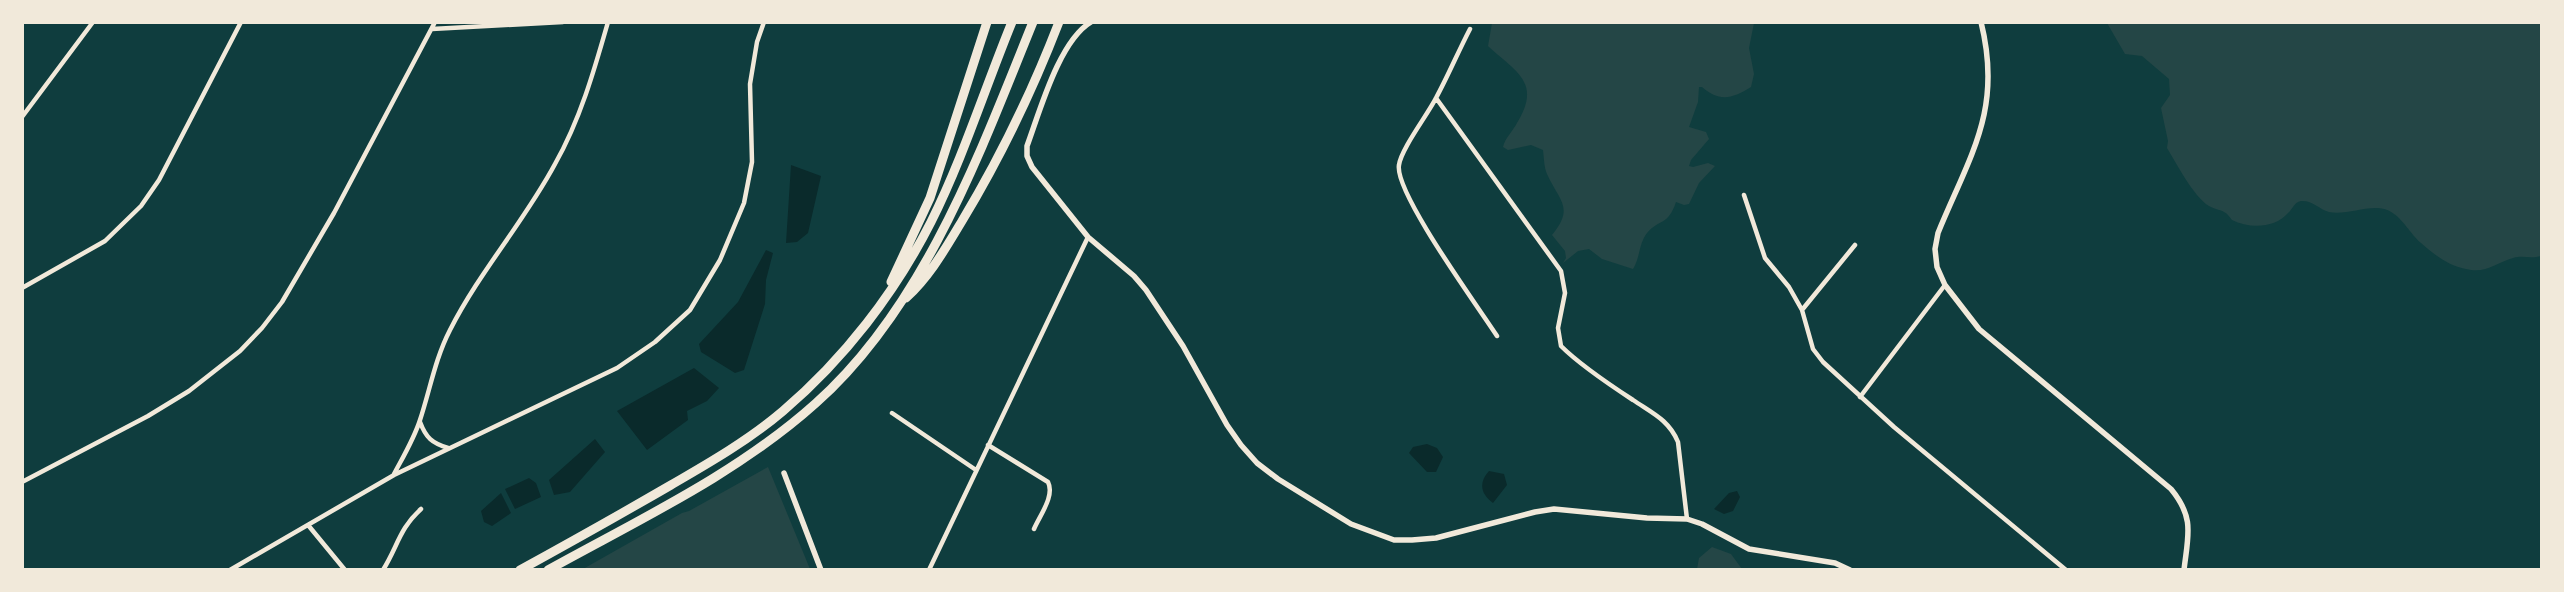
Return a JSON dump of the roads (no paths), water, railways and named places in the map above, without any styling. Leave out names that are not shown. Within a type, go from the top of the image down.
[{"type":"highway","points":[[884,299],[930,198],[987,22]]},
{"type":"highway","points":[[520,570],[705,465],[755,433],[789,406],[841,356],[908,264],[932,221],[1012,22]]},
{"type":"highway","points":[[548,570],[710,481],[762,446],[816,403],[843,377],[878,335],[900,303],[943,230],[1032,22]]},
{"type":"highway","points":[[900,303],[920,285],[930,272],[982,188],[1040,73],[1059,22]]},
{"type":"street","points":[[22,117],[93,22]]},
{"type":"street","points":[[22,288],[106,241],[141,206],[159,180],[242,22]]},
{"type":"street","points":[[22,482],[148,416],[189,391],[240,351],[262,328],[282,302],[334,213],[435,22]]},
{"type":"street","points":[[432,29],[563,22]]},
{"type":"street","points":[[394,475],[420,422],[436,361],[450,331],[469,296],[531,204],[571,134],[591,80],[608,22]]},
{"type":"street","points":[[230,570],[394,475],[617,368],[655,342],[690,310],[720,260],[744,203],[752,162],[750,84],[757,42],[764,22]]},
{"type":"street","points":[[1091,22],[1072,38],[1062,56],[1026,146],[1027,156],[1032,167],[1088,237],[1134,276],[1146,290],[1183,346],[1227,424],[1258,463],[1314,503],[1351,524],[1394,540],[1436,538],[1535,512],[1554,509],[1688,520],[1702,524],[1750,549],[1835,562],[1850,570]]},
{"type":"street","points":[[1981,22],[1986,43],[1989,76],[1988,100],[1975,147],[1938,233],[1935,249],[1937,267],[1945,285],[1979,329],[2171,489],[2183,504],[2187,514],[2184,570]]},
{"type":"street","points":[[1470,30],[1436,98],[1398,166],[1401,180],[1418,215],[1497,336]]},
{"type":"street","points":[[1436,98],[1561,271],[1565,293],[1558,328],[1562,346],[1633,400],[1661,417],[1675,434],[1678,442],[1688,520]]},
{"type":"street","points":[[1744,195],[1765,258],[1789,287],[1802,310],[1813,349],[1822,362],[1860,398],[2066,570]]},
{"type":"street","points":[[929,570],[1088,237]]},
{"type":"street","points":[[1802,310],[1855,245]]},
{"type":"street","points":[[1860,398],[1945,285]]},
{"type":"street","points":[[892,413],[976,470]]},
{"type":"street","points":[[420,422],[425,436],[434,444],[448,448]]},
{"type":"street","points":[[988,445],[1048,482],[1051,488],[1050,496],[1034,529]]},
{"type":"street","points":[[784,473],[821,570]]},
{"type":"street","points":[[383,570],[394,550],[400,533],[421,509]]},
{"type":"street","points":[[308,525],[345,570]]}]
